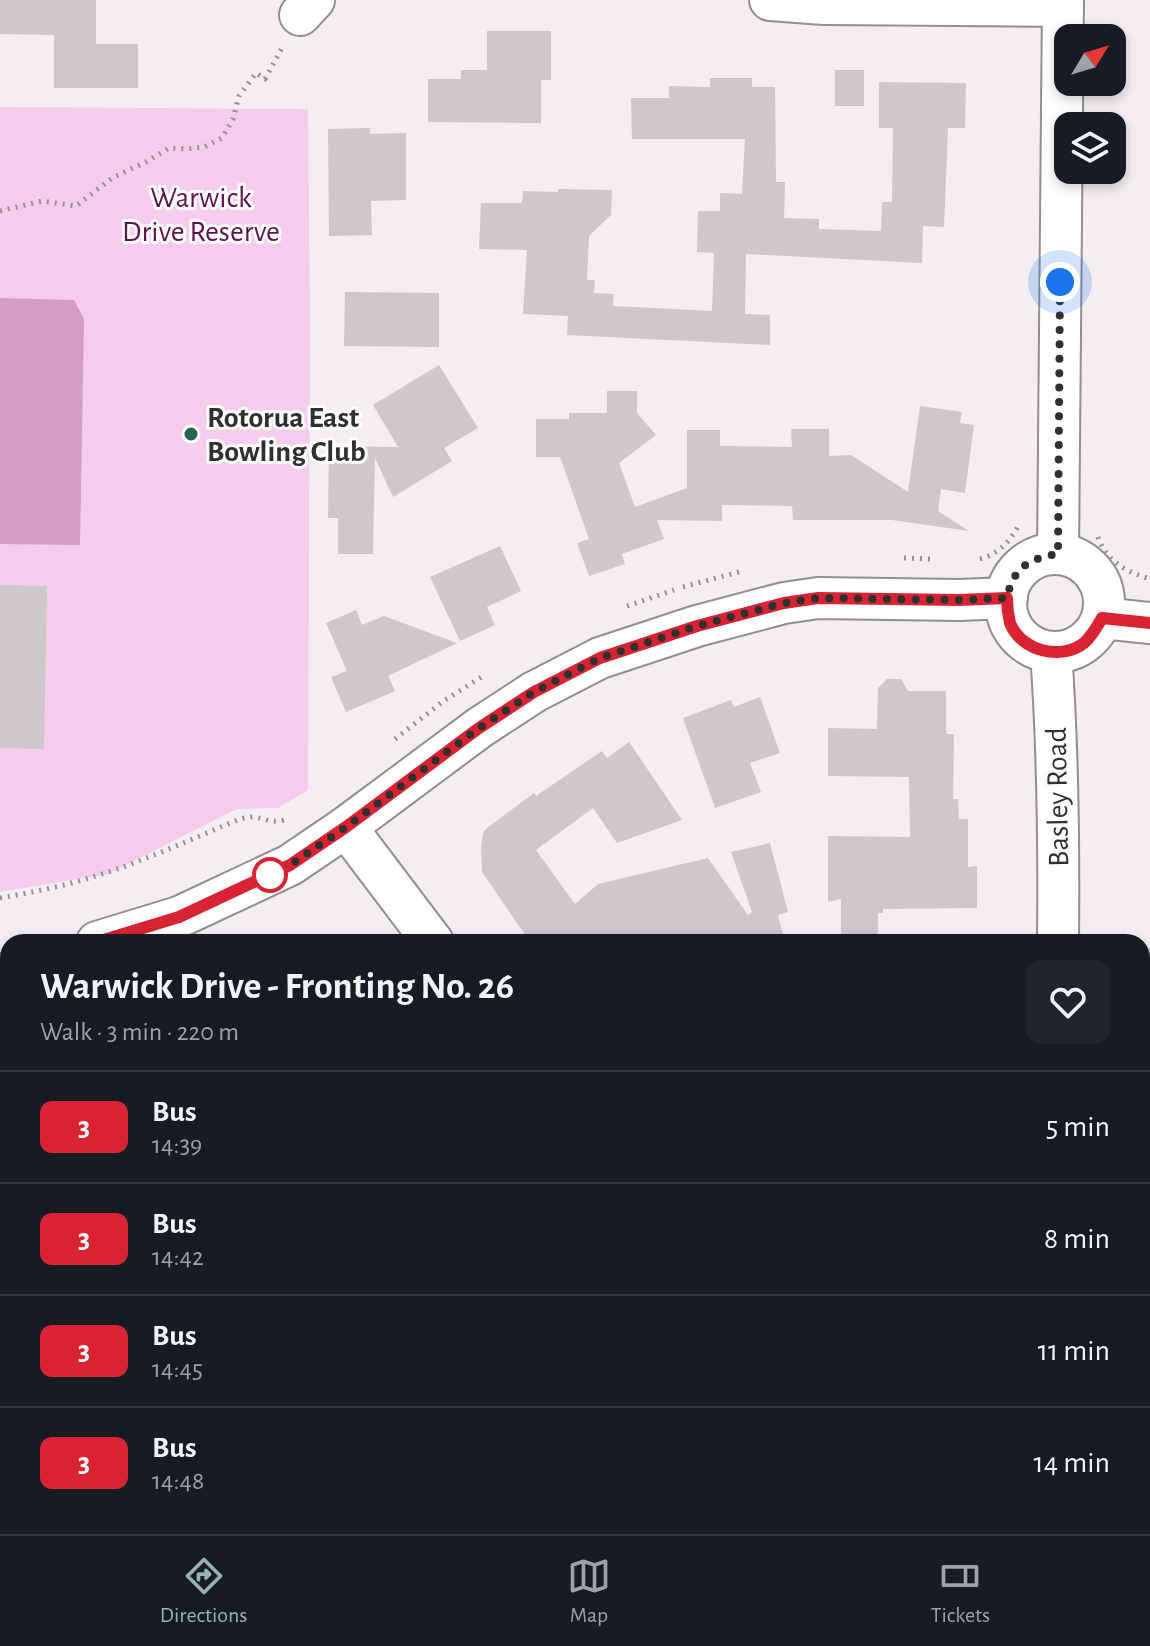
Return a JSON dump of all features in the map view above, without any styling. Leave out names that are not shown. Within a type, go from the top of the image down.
[{"type":"street","points":[[770,0],[824,4],[1063,3],[1058,554]]},
{"type":"street","points":[[1058,554],[1072,557],[1095,575],[1104,603],[1102,618],[1082,644],[1068,651],[1051,652],[1034,648],[1021,638],[1011,624],[1007,598],[1014,576],[1026,564],[1058,554]]},
{"type":"street","points":[[123,934],[179,917],[290,865],[479,728],[534,692],[600,658],[650,640],[784,603],[818,598],[1007,598]]},
{"type":"street","points":[[1102,618],[1150,623]]},
{"type":"street","name":"Basley Road","points":[[1051,652],[1059,851],[1058,934]]},
{"type":"street","points":[[346,827],[427,934]]},
{"type":"path","points":[[0,211],[42,201],[76,206],[112,178],[169,148],[204,147],[222,138],[233,119],[239,96],[256,73],[265,79],[307,8]]},
{"type":"path","points":[[1097,534],[1099,543],[1120,567],[1150,579]]},
{"type":"green space","name":"Warwick Drive Reserve","points":[[0,107],[308,109],[310,323],[308,790],[278,808],[237,809],[108,874],[0,892]]},
{"type":"shaded area","points":[[0,298],[74,300],[84,319],[80,545],[0,544]]},
{"type":"building","points":[[0,0],[96,0],[96,44],[138,44],[138,88],[54,88],[54,35],[0,34]]},
{"type":"building","points":[[487,31],[551,31],[551,80],[541,80],[541,123],[428,122],[428,79],[461,79],[461,70],[487,70]]},
{"type":"building","points":[[835,70],[864,70],[864,106],[835,106]]},
{"type":"building","points":[[710,78],[752,78],[752,87],[775,87],[776,182],[785,182],[784,218],[819,219],[819,229],[881,231],[882,202],[892,202],[893,128],[879,128],[879,82],[966,83],[965,128],[948,128],[944,227],[923,226],[922,263],[746,254],[745,314],[770,315],[770,345],[567,335],[568,316],[523,314],[527,250],[479,249],[481,203],[522,203],[523,191],[558,192],[558,189],[612,190],[611,215],[589,236],[587,280],[595,280],[594,293],[614,294],[613,306],[712,311],[714,253],[697,252],[698,211],[720,211],[720,193],[742,194],[745,139],[632,139],[631,98],[669,98],[669,86],[710,87]]},
{"type":"building","points":[[370,128],[370,134],[406,133],[406,200],[371,201],[372,235],[329,236],[328,129]]},
{"type":"building","points":[[345,292],[439,293],[439,347],[344,346]]},
{"type":"building","points":[[439,365],[478,428],[444,448],[452,461],[393,497],[375,458],[373,554],[338,554],[338,518],[328,518],[329,446],[398,447],[373,405]]},
{"type":"building","points":[[607,391],[637,391],[637,413],[656,435],[619,463],[635,507],[687,488],[687,430],[720,430],[720,446],[792,447],[791,429],[829,429],[829,456],[851,455],[908,492],[920,406],[962,412],[960,423],[974,425],[965,493],[941,489],[938,511],[969,531],[892,520],[793,520],[792,506],[722,505],[722,521],[657,520],[664,539],[622,554],[625,564],[589,576],[577,543],[589,539],[560,457],[536,457],[536,419],[569,419],[569,413],[607,413]]},
{"type":"building","points":[[500,546],[521,591],[487,607],[495,625],[460,641],[430,577]]},
{"type":"building","points":[[0,585],[47,586],[44,749],[0,748]]},
{"type":"building","points":[[356,610],[362,625],[384,616],[457,643],[388,676],[395,691],[346,712],[331,677],[347,671],[326,623]]},
{"type":"building","points":[[887,679],[901,679],[908,691],[946,691],[946,734],[954,734],[953,799],[958,799],[959,819],[968,819],[968,867],[977,866],[977,908],[883,909],[883,913],[878,913],[878,934],[841,934],[841,899],[828,902],[828,836],[910,837],[909,777],[828,776],[828,728],[877,729],[878,688]]},
{"type":"building","points":[[760,697],[780,753],[750,763],[761,792],[715,808],[683,718],[731,700],[734,707]]},
{"type":"building","points":[[629,742],[682,820],[617,843],[593,808],[536,850],[575,904],[598,884],[708,858],[748,915],[752,912],[731,852],[770,843],[788,912],[778,915],[783,934],[525,934],[482,872],[483,833],[534,793],[536,796],[602,751],[607,758]]},
{"type":"bus line","name":"3","points":[[123,934],[179,917],[290,865],[479,728],[534,692],[600,658],[650,640],[753,610],[818,598],[1007,598],[1011,624],[1021,638],[1034,648],[1051,652],[1068,651],[1082,644],[1102,618],[1150,623]]},
{"type":"place","name":"Rotorua East Bowling Club","points":[[191,434]]},
{"type":"route","points":[[270,875],[346,827],[479,728],[534,692],[600,658],[650,640],[784,603],[818,598],[1007,598],[1014,576],[1026,564],[1058,554],[1060,282]]}]
